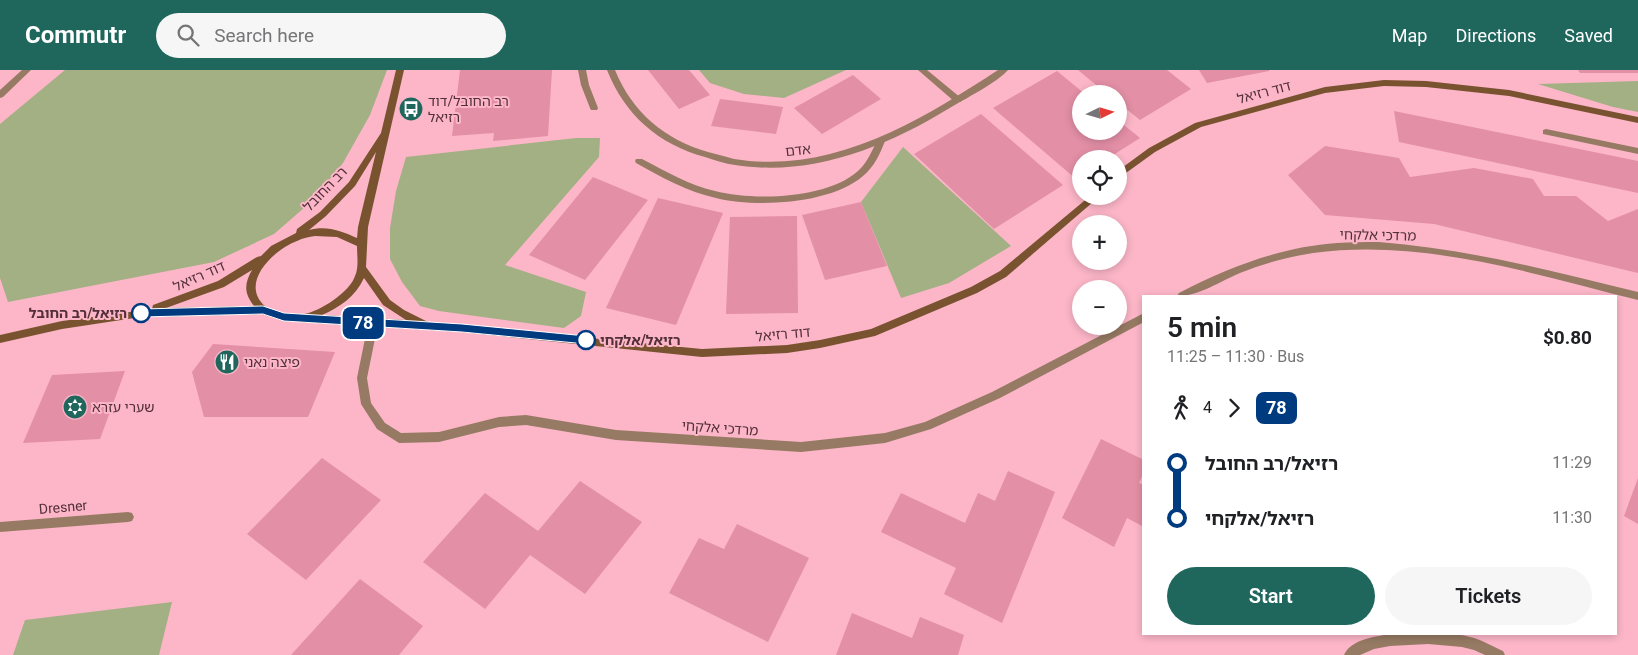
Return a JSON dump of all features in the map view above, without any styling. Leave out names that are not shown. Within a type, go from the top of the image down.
[{"type":"street","points":[[0,96],[26,70]]},
{"type":"street","name":"רב החובל","points":[[360,244],[400,70]]},
{"type":"street","points":[[582,70],[585,85],[594,108]]},
{"type":"street","name":"אדם","points":[[611,70],[616,84],[628,104],[649,127],[674,144],[711,158],[747,165],[782,166],[816,162],[881,141],[921,122],[1004,70]]},
{"type":"street","points":[[922,70],[958,100]]},
{"type":"street","name":"דוד רזיאל","points":[[1127,169],[1152,150],[1198,125],[1325,90],[1384,83],[1434,85],[1509,93],[1638,120]]},
{"type":"street","name":"רב החובל","points":[[292,238],[324,214],[352,184],[386,128]]},
{"type":"street","points":[[1546,132],[1638,151]]},
{"type":"street","points":[[639,161],[667,177],[718,196],[783,199],[836,188],[857,176],[870,164],[881,141]]},
{"type":"street","name":"דוד רזיאל","points":[[305,319],[538,335],[702,352],[787,349],[872,333],[974,290],[1003,274],[1085,205]]},
{"type":"street","points":[[336,231],[349,235],[360,244],[362,268],[355,284],[346,296],[331,308],[305,319],[284,317],[263,310],[252,294],[250,284],[258,266],[265,257],[292,238],[311,232],[336,231]]},
{"type":"street","name":"מרדכי אלקחי","points":[[1184,295],[1244,267],[1277,257],[1322,248],[1408,247],[1475,258],[1638,296]]},
{"type":"street","name":"דוד רזיאל","points":[[141,313],[188,298],[222,284],[265,257]]},
{"type":"street","name":"דוד רזיאל","points":[[362,268],[386,304],[400,314],[432,327]]},
{"type":"street","name":"דוד רזיאל","points":[[0,339],[62,325],[141,313],[263,310]]},
{"type":"street","name":"מרדכי אלקחי","points":[[373,324],[362,378],[366,404],[382,426],[399,438],[440,437],[499,422],[526,420],[616,435],[801,447],[885,438],[928,426],[996,396],[1142,318]]},
{"type":"street","name":"Dresner","points":[[0,527],[128,517]]},
{"type":"street","points":[[1350,655],[1378,640],[1421,638],[1473,644],[1499,655]]},
{"type":"green space","points":[[65,70],[387,70],[370,115],[343,163],[312,201],[274,234],[214,262],[8,302],[0,278],[0,124]]},
{"type":"green space","points":[[699,70],[846,70],[784,98],[744,94],[710,83]]},
{"type":"green space","points":[[1638,81],[1638,112],[1613,107],[1538,84]]},
{"type":"green space","points":[[576,138],[600,138],[599,157],[505,265],[586,292],[581,316],[564,328],[439,311],[420,306],[402,282],[390,259],[390,228],[396,191],[406,157]]},
{"type":"green space","points":[[903,147],[1011,246],[949,283],[901,298],[861,202]]},
{"type":"green space","points":[[172,602],[159,655],[13,655],[25,620]]},
{"type":"building","points":[[460,70],[552,70],[548,136],[493,141],[494,133],[452,136]]},
{"type":"building","points":[[648,70],[689,70],[710,95],[679,109]]},
{"type":"building","points":[[1078,70],[1167,70],[1191,89],[1140,120],[1128,110],[1128,85],[1096,85]]},
{"type":"building","points":[[1199,70],[1269,70],[1269,71],[1207,83]]},
{"type":"building","points":[[1578,70],[1638,70],[1638,73],[1580,73]]},
{"type":"building","points":[[1057,71],[1074,85],[1072,85],[1072,140],[1128,140],[1128,128],[1140,138],[1121,150],[1072,150],[1072,176],[993,108]]},
{"type":"building","points":[[853,75],[881,99],[822,134],[794,108]]},
{"type":"building","points":[[720,99],[783,107],[776,134],[711,126]]},
{"type":"building","points":[[1394,111],[1638,161],[1638,193],[1399,142]]},
{"type":"building","points":[[981,114],[1063,185],[994,229],[914,154]]},
{"type":"building","points":[[1325,146],[1399,158],[1410,177],[1474,168],[1533,179],[1544,196],[1576,196],[1608,221],[1638,209],[1638,273],[1434,224],[1325,215],[1288,175]]},
{"type":"building","points":[[593,177],[648,200],[585,280],[529,255]]},
{"type":"building","points":[[658,198],[723,213],[676,325],[606,308]]},
{"type":"building","points":[[861,202],[887,266],[825,280],[802,215]]},
{"type":"building","points":[[797,216],[798,313],[726,314],[730,217]]},
{"type":"building","points":[[213,344],[335,352],[308,417],[204,417],[192,372]]},
{"type":"building","name":"שערי עזרא","points":[[125,371],[100,439],[23,443],[52,375]]},
{"type":"building","points":[[1101,439],[1142,459],[1142,476],[1139,483],[1142,484],[1142,526],[1127,518],[1114,547],[1062,518]]},
{"type":"building","points":[[322,458],[381,500],[306,580],[247,534]]},
{"type":"building","points":[[1008,471],[1055,492],[1002,623],[944,594],[956,568],[881,532],[901,493],[965,523],[978,493],[995,501]]},
{"type":"building","points":[[1638,478],[1638,524],[1624,516]]},
{"type":"building","points":[[580,481],[642,522],[585,594],[530,555],[485,609],[423,562],[485,493],[538,531]]},
{"type":"building","points":[[737,524],[809,558],[768,642],[669,593],[699,538],[724,549]]},
{"type":"building","points":[[360,579],[423,626],[399,655],[291,655]]},
{"type":"building","points":[[852,613],[912,638],[920,617],[964,635],[958,655],[836,655]]},
{"type":"bus line","name":"78","points":[[141,313],[263,310],[284,317],[462,328],[586,340]]},
{"type":"place","name":"רב החובל/דוד רזיאל","points":[[411,109]]},
{"type":"place","name":"רזיאל/רב החובל","points":[[141,313]]},
{"type":"place","name":"רזיאל/אלקחי","points":[[586,340]]},
{"type":"place","name":"פיצה נאני","points":[[227,362]]},
{"type":"place","name":"שערי עזרא","points":[[75,407]]}]
